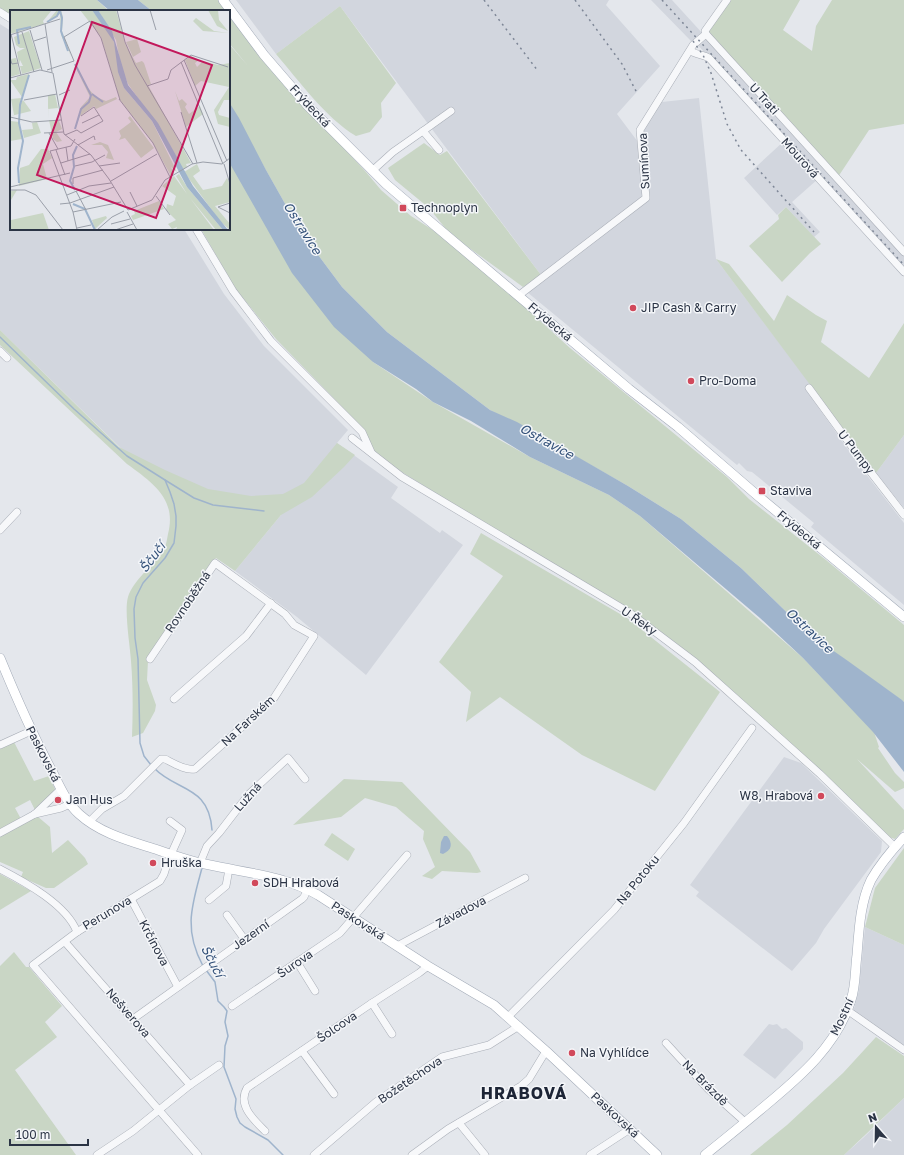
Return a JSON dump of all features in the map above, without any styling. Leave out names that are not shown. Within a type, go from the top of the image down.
[{"type":"main road","name":"Frýdecká","points":[[223,0],[264,55],[299,95],[372,171],[518,296],[629,389],[678,427],[758,496],[904,617]]},
{"type":"main road","name":"Paskovská","points":[[0,658],[31,731],[61,789],[77,813],[102,830],[118,837],[200,863],[279,879],[307,890],[354,918],[428,966],[490,1002],[519,1026],[658,1155]]},
{"type":"main road","name":"Mostní","points":[[705,1155],[787,1087],[822,1054],[837,1031],[852,999],[862,911],[871,881],[895,846],[904,837]]},
{"type":"street","points":[[705,32],[727,0]]},
{"type":"street","points":[[0,12],[10,18]]},
{"type":"street","name":"Sumínova","points":[[518,296],[646,198],[640,130],[694,45],[705,32]]},
{"type":"street","name":"U Trati","points":[[705,32],[904,252]]},
{"type":"street","name":"Mourová","points":[[691,51],[709,58],[904,272]]},
{"type":"street","points":[[372,171],[393,152],[451,111]]},
{"type":"street","points":[[422,131],[439,150]]},
{"type":"street","points":[[197,230],[233,291],[271,341],[362,432],[371,453]]},
{"type":"street","points":[[0,351],[6,358]]},
{"type":"street","name":"U Pumpy","points":[[809,388],[904,515]]},
{"type":"street","name":"U Řeky","points":[[352,438],[402,477],[630,613],[695,662],[820,774],[895,846]]},
{"type":"street","points":[[0,530],[17,512]]},
{"type":"street","name":"Rovnoběžná","points":[[150,659],[215,563],[271,603]]},
{"type":"street","points":[[174,699],[246,636],[271,603]]},
{"type":"street","name":"Na Farském","points":[[89,822],[102,810],[124,796],[161,759],[165,759],[187,769],[195,769],[274,698],[314,636],[294,625],[285,614],[271,603]]},
{"type":"street","name":"Na Potoku","points":[[508,1017],[614,910],[684,823],[752,728]]},
{"type":"street","points":[[0,744],[31,731]]},
{"type":"street","name":"Lužná","points":[[200,863],[207,846],[249,794],[288,758],[305,779]]},
{"type":"street","points":[[0,833],[35,814],[61,789]]},
{"type":"street","points":[[35,814],[57,810],[70,804]]},
{"type":"street","name":"Perunova","points":[[159,1110],[33,965],[77,932],[160,881],[182,830],[170,821]]},
{"type":"street","points":[[354,918],[407,855]]},
{"type":"street","points":[[0,869],[43,894],[59,906],[77,932]]},
{"type":"street","points":[[208,900],[226,886],[229,869]]},
{"type":"street","name":"Závadova","points":[[397,946],[525,878]]},
{"type":"street","name":"Jezerní","points":[[133,1020],[302,899],[307,890]]},
{"type":"street","name":"Krčínova","points":[[131,899],[178,987]]},
{"type":"street","points":[[227,915],[245,940]]},
{"type":"street","name":"Šurova","points":[[232,1006],[340,934],[354,918]]},
{"type":"street","name":"Nešverova","points":[[65,942],[190,1085]]},
{"type":"street","points":[[297,962],[315,991]]},
{"type":"street","name":"Šolcova","points":[[264,1132],[251,1117],[245,1105],[244,1093],[247,1088],[428,966]]},
{"type":"street","points":[[372,1003],[392,1034]]},
{"type":"street","points":[[847,1010],[904,1050]]},
{"type":"street","name":"Božetěchova","points":[[314,1155],[376,1102],[442,1057],[489,1045],[519,1026]]},
{"type":"street","name":"Na Brázdě","points":[[666,1043],[708,1089],[745,1122]]},
{"type":"street","points":[[302,1051],[334,1094]]},
{"type":"street","points":[[412,1155],[459,1123],[521,1086],[529,1079],[546,1051]]},
{"type":"street","points":[[97,1155],[133,1131],[190,1085],[219,1065]]},
{"type":"street","points":[[159,1110],[198,1155]]},
{"type":"street","points":[[459,1123],[484,1155]]},
{"type":"street","points":[[590,1155],[630,1129]]},
{"type":"shaded area","points":[[236,0],[609,0],[606,5],[660,66],[617,114],[638,142],[643,190],[641,198],[541,275],[340,6],[276,54]]},
{"type":"shaded area","points":[[651,0],[672,0],[904,254],[904,271],[696,43],[691,41]]},
{"type":"shaded area","points":[[0,24],[10,30],[10,230],[185,230],[224,294],[264,346],[348,430],[337,443],[398,487],[391,498],[440,533],[442,530],[463,545],[366,675],[297,617],[235,571],[281,515],[234,511],[132,459],[0,330]]},
{"type":"shaded area","points":[[699,98],[716,259],[811,385],[806,390],[859,465],[904,523],[904,605],[811,527],[814,523],[752,472],[747,471],[739,463],[737,465],[527,292],[650,199],[643,129],[662,102]]},
{"type":"shaded area","points":[[784,141],[818,179],[792,202],[820,232],[814,237],[786,207],[777,215],[744,178]]},
{"type":"shaded area","points":[[904,435],[904,508],[876,473]]},
{"type":"shaded area","points":[[784,757],[801,763],[882,841],[881,852],[824,929],[816,943],[792,971],[696,896],[699,892],[690,885]]},
{"type":"shaded area","points":[[865,927],[904,945],[904,1045],[853,1012],[859,990]]},
{"type":"shaded area","points":[[769,1024],[777,1024],[782,1029],[786,1028],[803,1042],[803,1049],[775,1079],[743,1055]]},
{"type":"shaded area","points":[[904,1098],[904,1155],[844,1155],[863,1138]]},
{"type":"green space","points":[[0,0],[97,0],[108,10],[10,10],[10,18],[0,12]]},
{"type":"green space","points":[[138,0],[218,0],[224,10],[151,10]]},
{"type":"green space","points":[[731,0],[800,0],[783,30],[812,51],[816,26],[832,0],[904,0],[904,124],[869,130],[838,177],[708,32]]},
{"type":"green space","points":[[340,6],[396,83],[381,103],[382,117],[370,132],[356,136],[324,109],[276,54]]},
{"type":"green space","points":[[230,17],[265,63],[381,190],[411,216],[436,232],[527,309],[570,348],[727,477],[749,499],[826,560],[904,625],[904,702],[808,633],[741,568],[681,519],[628,486],[490,410],[387,332],[342,287],[301,232],[230,107],[230,45],[248,66],[230,44]]},
{"type":"green space","points":[[424,143],[440,155],[447,151],[541,275],[523,287],[450,234],[429,208],[395,180],[388,168]]},
{"type":"green space","points":[[230,160],[373,362],[433,402],[530,457],[609,495],[640,516],[803,658],[874,732],[879,747],[878,748],[895,773],[904,782],[904,788],[895,792],[857,759],[904,810],[904,829],[895,839],[889,837],[695,662],[630,613],[371,453],[371,445],[355,429],[355,420],[276,339],[235,288],[202,230],[230,230]]},
{"type":"green space","points":[[786,207],[821,244],[810,253],[782,282],[749,246],[779,219],[778,215]]},
{"type":"green space","points":[[716,259],[729,264],[774,321],[787,295],[827,321],[821,342],[869,378],[904,323],[904,435],[876,473]]},
{"type":"green space","points":[[0,330],[119,447],[208,489],[251,496],[283,494],[304,483],[337,443],[355,455],[312,497],[281,515],[235,571],[216,558],[212,563],[148,661],[147,680],[156,705],[155,711],[143,733],[132,737],[132,680],[127,603],[128,597],[134,585],[159,556],[166,545],[170,522],[166,501],[154,485],[127,464],[0,345]]},
{"type":"green space","points":[[481,533],[627,618],[720,692],[655,791],[582,755],[500,697],[466,722],[471,692],[439,662],[503,576],[470,554]]},
{"type":"green space","points":[[14,742],[34,781],[49,776],[55,789],[53,794],[35,810],[30,800],[15,808],[21,819],[0,830],[0,749]]},
{"type":"green space","points":[[344,779],[402,782],[470,852],[481,872],[442,871],[432,879],[422,876],[435,867],[423,839],[424,831],[396,807],[365,798],[341,817],[293,825]]},
{"type":"green space","points":[[37,816],[50,827],[52,853],[68,840],[85,858],[88,864],[54,888],[46,888],[21,877],[23,872],[0,862],[0,835]]},
{"type":"green space","points":[[332,833],[355,849],[348,861],[324,845]]},
{"type":"green space","points":[[904,848],[904,945],[865,927],[875,888]]},
{"type":"green space","points":[[0,874],[31,891],[0,910]]},
{"type":"green space","points":[[14,952],[26,967],[29,967],[62,1006],[45,1022],[57,1037],[15,1070],[76,1155],[0,1155],[0,966]]},
{"type":"green space","points":[[876,1037],[904,1056],[904,1098],[844,1155],[750,1155],[787,1125],[843,1073]]},
{"type":"water","points":[[97,0],[138,0],[151,10],[109,10]]},
{"type":"water","name":"Ostravice","points":[[230,104],[301,232],[342,287],[387,332],[490,410],[517,422],[628,486],[681,519],[741,568],[808,633],[902,700],[904,702],[904,772],[873,732],[803,658],[760,618],[640,516],[609,495],[530,457],[471,421],[433,402],[416,389],[373,362],[334,327],[292,273],[230,164]]},
{"type":"water","points":[[444,836],[447,836],[451,846],[443,854],[440,853],[441,842]]},
{"type":"waterway","name":"Ščučí","points":[[0,337],[74,409],[127,456],[165,480],[170,492],[176,516],[174,543],[165,558],[143,583],[136,597],[134,609],[135,638],[138,659],[140,743],[144,756],[151,765]]},
{"type":"waterway","points":[[165,480],[194,498],[213,505],[264,511]]},
{"type":"waterway","name":"Ščučí","points":[[154,768],[163,776],[198,797],[205,805],[210,815],[212,830]]},
{"type":"waterway","name":"Ščučí","points":[[202,868],[195,894],[191,917],[191,928],[197,953],[203,966]]},
{"type":"waterway","name":"Ščučí","points":[[206,970],[215,982],[218,1001],[227,1011],[225,1022],[228,1036],[225,1046],[224,1067],[236,1099],[235,1109],[237,1117],[240,1123],[268,1140],[283,1155]]},
{"type":"railway","points":[[484,0],[538,71]]},
{"type":"railway","points":[[575,0],[622,64],[637,93]]},
{"type":"railway","points":[[662,0],[904,265]]},
{"type":"railway","points":[[693,41],[703,55],[711,73],[727,124],[741,150],[814,232]]},
{"type":"place","name":"Technoplyn","points":[[403,208]]},
{"type":"place","name":"JIP Cash & Carry","points":[[633,308]]},
{"type":"place","name":"Pro-Doma","points":[[691,381]]},
{"type":"place","name":"Staviva","points":[[762,491]]},
{"type":"place","name":"W8, Hrabová","points":[[821,796]]},
{"type":"place","name":"Jan Hus","points":[[58,800]]},
{"type":"place","name":"Hruška","points":[[153,863]]},
{"type":"place","name":"SDH Hrabová","points":[[255,883]]},
{"type":"place","name":"Na Vyhlídce","points":[[572,1053]]},
{"type":"district","name":"HRABOVÁ","points":[[524,1093]]}]
